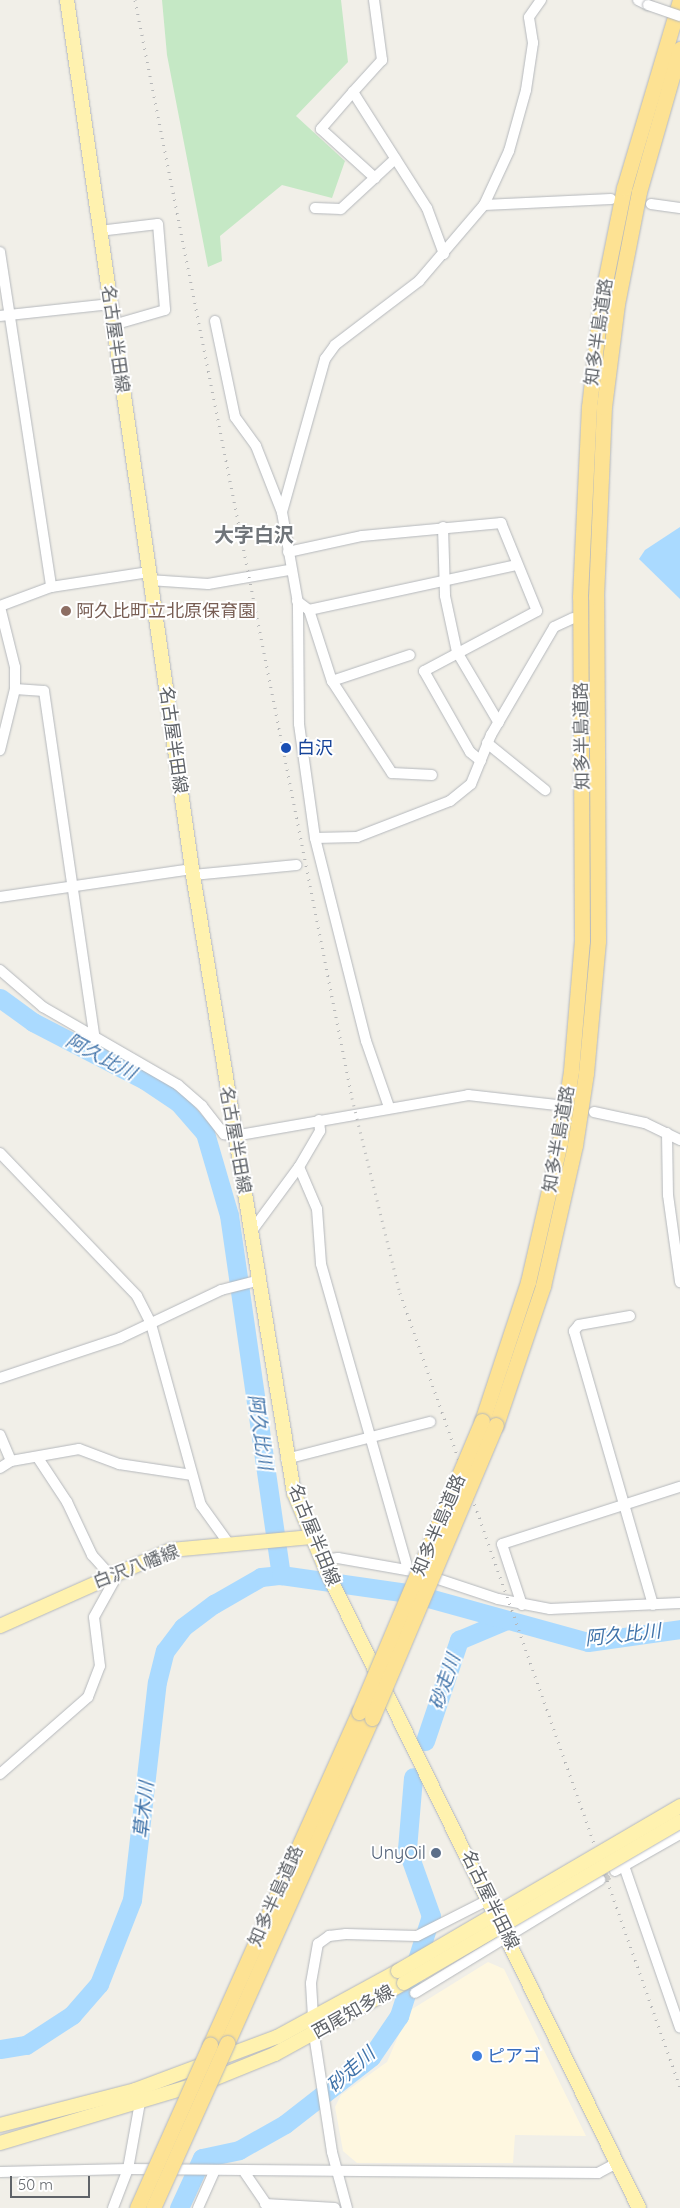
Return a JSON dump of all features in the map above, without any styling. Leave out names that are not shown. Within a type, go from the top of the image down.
[{"type":"highway","name":"知多半島道路","points":[[489,1423],[528,1282],[571,1071],[582,941],[580,597],[589,406],[601,302],[624,188],[680,0]]},
{"type":"highway","name":"知多半島道路","points":[[153,2208],[227,2043],[366,1715],[489,1423],[543,1286],[575,1144],[586,1073],[598,942],[596,597],[604,407],[617,304],[639,192],[680,49]]},
{"type":"highway","name":"知多半島道路","points":[[137,2208],[210,2045],[366,1715]]},
{"type":"main road","name":"名古屋半田線","points":[[67,0],[192,872],[251,1232],[253,1282],[286,1459],[311,1537],[324,1565],[490,1899],[639,2208]]},
{"type":"main road","name":"白沢八幡線","points":[[0,1626],[115,1572],[171,1550],[311,1537]]},
{"type":"main road","name":"西尾知多線","points":[[0,2142],[211,2080],[314,2034],[401,1977],[680,1806]]},
{"type":"main road","name":"西尾知多線","points":[[0,2125],[135,2090],[277,2037],[401,1977],[680,1822]]},
{"type":"street","points":[[374,0],[382,60],[321,129],[375,178]]},
{"type":"street","points":[[282,512],[326,359],[335,345],[419,281],[484,205],[509,151],[526,90],[533,43],[529,18],[541,0]]},
{"type":"street","points":[[643,3],[680,16]]},
{"type":"street","points":[[353,92],[427,208],[444,254]]},
{"type":"street","points":[[315,208],[341,209],[396,159]]},
{"type":"street","points":[[484,205],[611,199]]},
{"type":"street","points":[[651,204],[680,208]]},
{"type":"street","points":[[99,231],[158,224],[166,310],[113,325]]},
{"type":"street","points":[[0,252],[5,315],[51,587]]},
{"type":"street","points":[[5,315],[110,304]]},
{"type":"street","points":[[215,321],[234,417],[256,446],[282,512],[289,570],[297,601],[299,724],[315,838],[366,1041],[389,1107]]},
{"type":"street","points":[[288,552],[362,536],[496,520],[537,611],[424,671],[470,752],[481,761]]},
{"type":"street","points":[[443,527],[445,582],[457,652],[499,722]]},
{"type":"street","points":[[309,610],[517,565]]},
{"type":"street","points":[[0,750],[15,688],[15,666],[0,606],[51,587],[149,576],[208,584],[289,570]]},
{"type":"street","points":[[297,601],[309,610],[332,681],[392,773],[432,775]]},
{"type":"street","points":[[315,838],[357,837],[450,801],[471,784],[487,744],[554,627],[573,618]]},
{"type":"street","points":[[332,681],[410,655]]},
{"type":"street","points":[[15,688],[44,691],[95,1040]]},
{"type":"street","points":[[487,744],[545,790]]},
{"type":"street","points":[[0,897],[72,886],[192,872],[297,864]]},
{"type":"street","points":[[0,970],[43,1007],[95,1040],[178,1085],[202,1106],[224,1134],[234,1136],[389,1107],[468,1095],[556,1106]]},
{"type":"street","points":[[594,1112],[645,1123],[680,1140]]},
{"type":"street","points":[[251,1232],[299,1166],[320,1131],[319,1120]]},
{"type":"street","points":[[667,1133],[668,1195],[680,1282]]},
{"type":"street","points":[[0,1153],[119,1272],[151,1324],[201,1505],[229,1544]]},
{"type":"street","points":[[299,1166],[316,1209],[321,1264],[408,1569]]},
{"type":"street","points":[[0,1378],[151,1324],[235,1286],[253,1282]]},
{"type":"street","points":[[630,1316],[579,1326],[574,1331],[653,1605]]},
{"type":"street","points":[[286,1459],[430,1422]]},
{"type":"street","points":[[0,1435],[11,1461]]},
{"type":"street","points":[[0,1468],[11,1461],[38,1458],[72,1448],[86,1450],[119,1464],[192,1475]]},
{"type":"street","points":[[0,1774],[88,1697],[100,1666],[94,1617],[115,1572],[92,1555],[67,1502],[38,1458]]},
{"type":"street","points":[[522,1605],[502,1544],[680,1487]]},
{"type":"street","points":[[324,1565],[338,1558],[408,1569],[522,1605],[550,1609],[680,1603]]},
{"type":"street","points":[[680,1834],[620,1869],[680,2028]]},
{"type":"street","points":[[415,1993],[600,1880]]},
{"type":"street","points":[[347,2208],[336,2172],[320,2083],[314,2034],[312,1960],[318,1944],[328,1936],[417,1936],[434,1930],[490,1899]]},
{"type":"street","points":[[113,2208],[128,2169],[140,2102]]},
{"type":"street","points":[[0,2172],[128,2169],[245,2173],[598,2173],[617,2163]]},
{"type":"street","points":[[198,2208],[209,2171]]},
{"type":"street","points":[[245,2173],[267,2206],[335,2208]]},
{"type":"shaded area","points":[[488,1962],[504,1969],[586,2136],[515,2135],[513,2163],[357,2163],[343,2151],[335,2107],[341,2095],[387,2062],[409,2011]]},
{"type":"green space","points":[[162,0],[341,0],[348,62],[296,116],[345,161],[332,198],[282,185],[220,236],[222,261],[208,267],[167,55]]},
{"type":"water","points":[[680,527],[680,599],[639,559],[645,550]]},
{"type":"waterway","name":"阿久比川","points":[[0,998],[33,1022],[145,1080],[178,1102],[205,1133],[229,1215],[281,1575]]},
{"type":"waterway","name":"草木川","points":[[0,2049],[26,2045],[72,2015],[99,1984],[132,1900],[157,1682],[165,1651],[183,1627],[214,1604],[261,1577],[281,1575],[414,1594],[588,1642],[680,1629]]},
{"type":"waterway","name":"砂走川","points":[[425,1741],[459,1640],[504,1621]]},
{"type":"waterway","name":"砂走川","points":[[179,2208],[202,2158],[239,2150],[285,2124],[371,2057],[399,2016],[431,1916],[407,1849],[413,1777]]},
{"type":"tunnel","points":[[600,1880],[615,1871]]},
{"type":"railway","points":[[135,0],[352,1098],[400,1293],[680,2087]]},
{"type":"place","name":"阿久比町立北原保育園","points":[[66,611]]},
{"type":"place","name":"白沢","points":[[286,748]]},
{"type":"place","name":"UnyOil","points":[[436,1853]]},
{"type":"place","name":"ピアゴ","points":[[477,2056]]},
{"type":"district","name":"大字白沢","points":[[254,534]]}]
